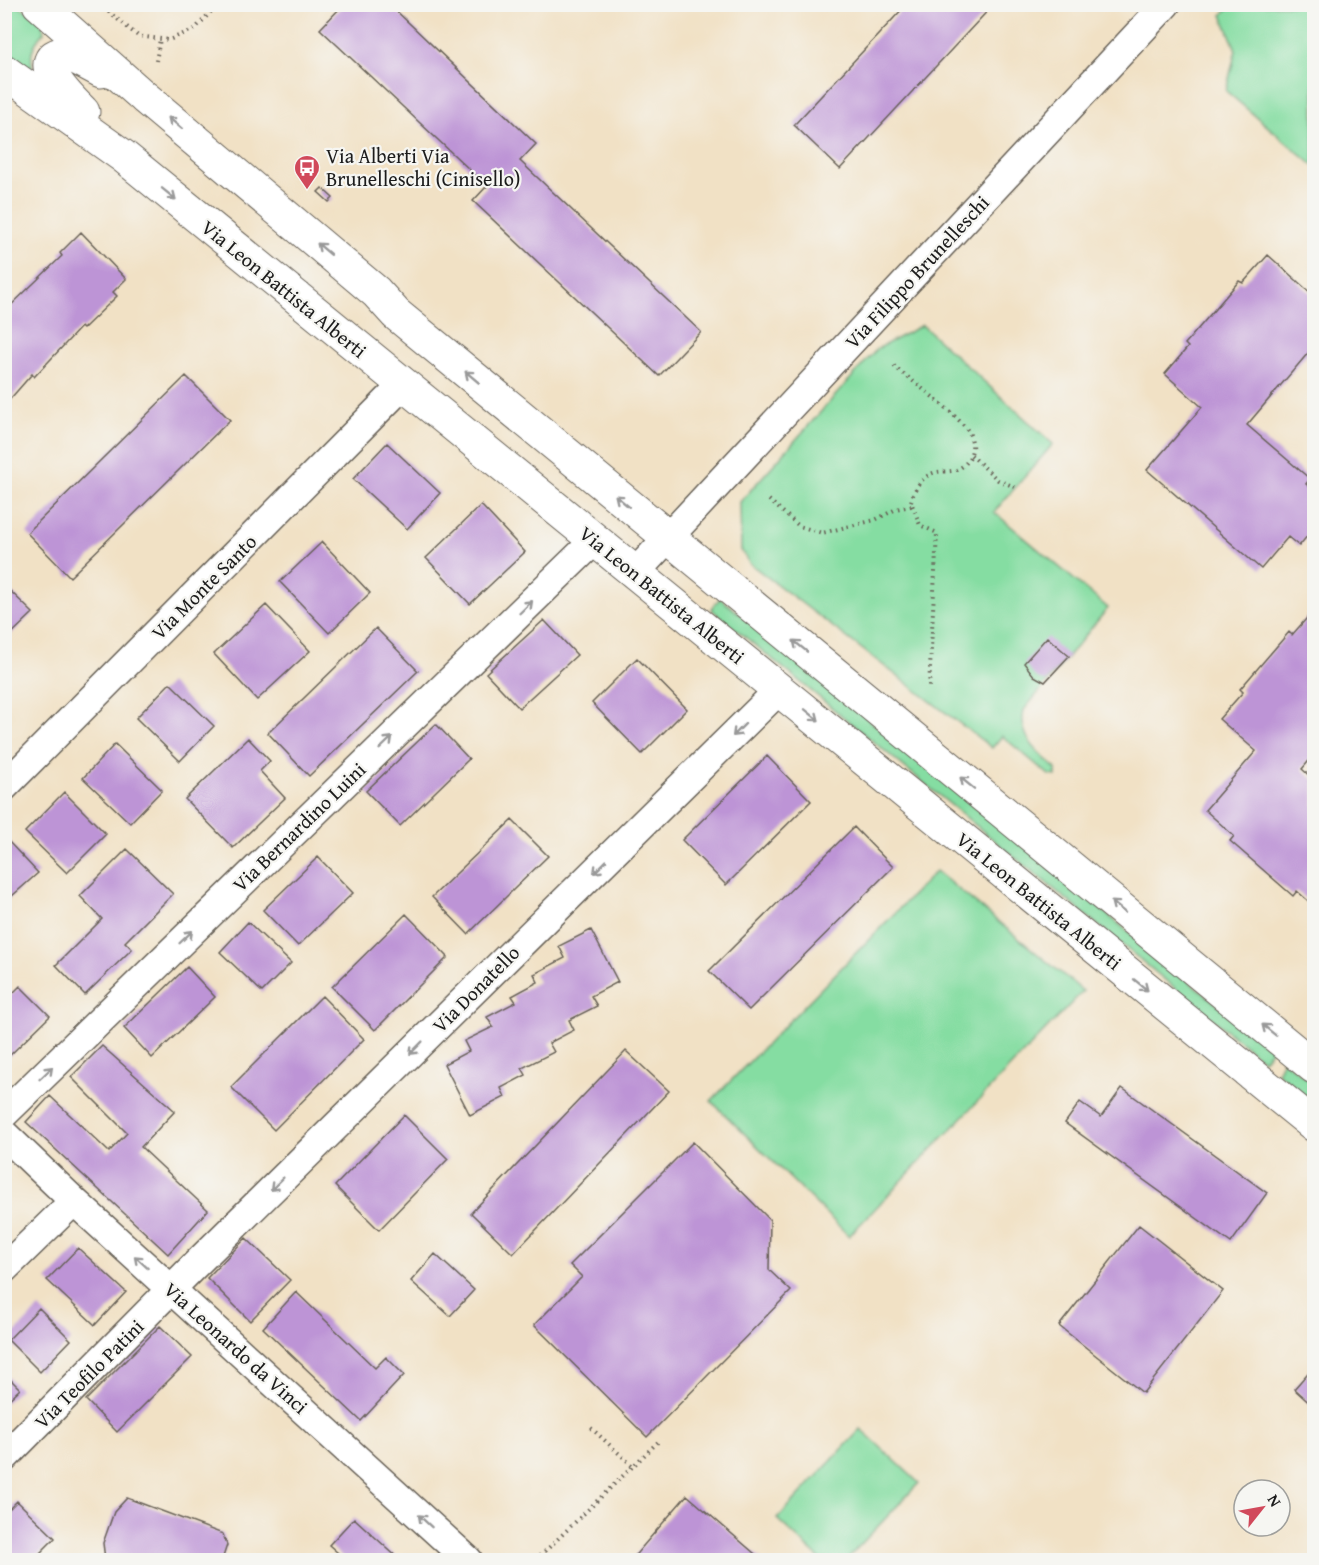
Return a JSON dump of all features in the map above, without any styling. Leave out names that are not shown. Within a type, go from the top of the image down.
[{"type":"street","points":[[39,4],[144,97],[376,292],[396,314],[1314,1067]]},
{"type":"street","name":"Via Filippo Brunelleschi","points":[[639,569],[1166,4]]},
{"type":"street","points":[[123,156],[60,88],[50,67],[61,54],[74,56],[144,97]]},
{"type":"street","name":"Via Leon Battista Alberti","points":[[4,71],[123,156],[594,541],[639,569],[780,689],[1314,1125]]},
{"type":"street","name":"Via Monte Santo","points":[[4,787],[402,386]]},
{"type":"street","points":[[473,443],[482,440],[531,472],[639,569]]},
{"type":"street","name":"Via Bernardino Luini","points":[[4,1114],[594,541]]},
{"type":"street","name":"Via Donatello","points":[[172,1290],[780,689]]},
{"type":"street","name":"Via Leonardo da Vinci","points":[[4,1134],[74,1201],[468,1560]]},
{"type":"street","points":[[4,1269],[74,1201]]},
{"type":"street","name":"Via Teofilo Patini","points":[[4,1458],[172,1290]]},
{"type":"path","points":[[99,4],[138,36],[169,39],[195,29],[218,4]]},
{"type":"path","points":[[894,366],[965,428],[972,442],[971,455],[965,464],[956,470],[937,472],[926,477],[915,490],[911,506],[920,525],[937,532],[929,688]]},
{"type":"path","points":[[971,455],[998,480],[1015,487]]},
{"type":"path","points":[[769,500],[799,526],[822,533],[874,520],[896,509],[911,506]]},
{"type":"path","points":[[591,1428],[634,1467]]},
{"type":"path","points":[[536,1560],[661,1439]]},
{"type":"green space","points":[[4,5],[17,5],[41,19],[44,32],[34,47],[32,62],[34,75],[5,56]]},
{"type":"green space","points":[[1232,5],[1314,5],[1314,166],[1226,91],[1236,50],[1222,15]]},
{"type":"green space","points":[[922,325],[1053,444],[994,512],[1108,608],[1024,710],[1023,720],[1027,736],[1036,750],[1056,769],[1056,776],[1049,775],[1002,736],[992,748],[749,563],[741,550],[740,502],[877,349]]},
{"type":"green space","points":[[720,598],[1272,1049],[1263,1060],[711,609]]},
{"type":"green space","points":[[936,871],[1083,991],[849,1236],[711,1101]]},
{"type":"green space","points":[[1283,1060],[1314,1084],[1314,1103],[1277,1072]]},
{"type":"green space","points":[[861,1429],[919,1483],[846,1560],[821,1560],[777,1519]]},
{"type":"building","points":[[344,4],[389,4],[536,144],[520,161],[701,332],[659,376],[473,201],[487,186],[320,29]]},
{"type":"building","points":[[907,4],[994,4],[840,169],[794,125]]},
{"type":"building","points":[[322,188],[333,198],[329,202],[318,192]]},
{"type":"building","points":[[81,232],[126,279],[113,292],[117,296],[83,329],[81,327],[34,377],[32,374],[4,406],[4,312],[62,256],[60,253]]},
{"type":"building","points":[[1268,255],[1314,296],[1314,337],[1310,342],[1314,346],[1247,425],[1310,479],[1306,484],[1314,491],[1314,528],[1299,546],[1288,537],[1261,569],[1147,470],[1202,407],[1165,374],[1188,347],[1185,344],[1239,281],[1243,283]]},
{"type":"building","points":[[186,376],[230,420],[70,577],[27,533]]},
{"type":"building","points":[[387,443],[440,493],[407,529],[353,479]]},
{"type":"building","points":[[481,505],[525,552],[470,604],[426,558]]},
{"type":"building","points":[[322,542],[370,593],[329,633],[280,582]]},
{"type":"building","points":[[4,585],[33,613],[4,641]]},
{"type":"building","points":[[266,605],[310,651],[257,700],[214,654]]},
{"type":"building","points":[[1314,610],[1314,755],[1302,769],[1314,780],[1314,906],[1297,891],[1293,896],[1230,841],[1234,836],[1205,810],[1256,751],[1219,719],[1243,692],[1240,689],[1289,632],[1292,635]]},
{"type":"building","points":[[544,620],[577,655],[519,708],[486,673]]},
{"type":"building","points":[[376,628],[418,671],[309,776],[268,733]]},
{"type":"building","points":[[1047,637],[1069,656],[1045,682],[1034,676],[1024,663]]},
{"type":"building","points":[[637,658],[687,709],[642,754],[592,703]]},
{"type":"building","points":[[170,683],[214,726],[180,761],[136,718]]},
{"type":"building","points":[[436,724],[469,759],[400,826],[366,791]]},
{"type":"building","points":[[248,738],[270,761],[260,771],[285,798],[233,848],[185,799]]},
{"type":"building","points":[[115,744],[162,790],[130,823],[83,778]]},
{"type":"building","points":[[767,756],[811,801],[726,885],[682,840]]},
{"type":"building","points":[[64,792],[106,834],[67,873],[25,832]]},
{"type":"building","points":[[512,820],[548,856],[468,934],[432,897]]},
{"type":"building","points":[[854,827],[893,867],[749,1010],[709,971]]},
{"type":"building","points":[[8,841],[38,873],[4,903],[4,844]]},
{"type":"building","points":[[127,849],[173,894],[125,942],[132,949],[85,995],[56,965],[102,919],[80,896]]},
{"type":"building","points":[[318,857],[353,893],[298,946],[263,910]]},
{"type":"building","points":[[406,914],[448,957],[375,1030],[332,987]]},
{"type":"building","points":[[248,922],[291,963],[262,992],[220,952]]},
{"type":"building","points":[[591,930],[618,982],[591,996],[597,1006],[569,1020],[574,1030],[549,1043],[554,1052],[522,1068],[526,1075],[501,1088],[505,1097],[470,1115],[444,1064],[469,1051],[464,1041],[493,1027],[487,1017],[516,1002],[512,996],[538,982],[534,974],[565,958],[559,946]]},
{"type":"building","points":[[187,967],[215,997],[152,1058],[124,1028]]},
{"type":"building","points":[[20,986],[50,1016],[4,1061],[4,1002]]},
{"type":"building","points":[[322,996],[364,1039],[274,1130],[231,1087]]},
{"type":"building","points":[[102,1046],[175,1111],[141,1147],[208,1210],[168,1254],[26,1122],[50,1096],[109,1152],[127,1133],[71,1077]]},
{"type":"building","points":[[626,1051],[669,1091],[513,1254],[471,1213]]},
{"type":"building","points":[[1122,1088],[1267,1193],[1231,1243],[1065,1123],[1080,1102],[1101,1117]]},
{"type":"building","points":[[404,1115],[448,1159],[379,1230],[335,1186]]},
{"type":"building","points":[[693,1142],[770,1220],[769,1270],[791,1291],[647,1437],[534,1325],[582,1277],[570,1265]]},
{"type":"building","points":[[1139,1225],[1223,1291],[1143,1393],[1059,1326]]},
{"type":"building","points":[[246,1238],[290,1280],[250,1321],[207,1278]]},
{"type":"building","points":[[78,1248],[126,1292],[95,1325],[47,1280]]},
{"type":"building","points":[[435,1254],[474,1290],[450,1316],[411,1281]]},
{"type":"building","points":[[296,1292],[375,1368],[386,1357],[404,1375],[361,1421],[263,1328]]},
{"type":"building","points":[[39,1308],[71,1340],[40,1372],[8,1340]]},
{"type":"building","points":[[160,1326],[192,1357],[117,1432],[86,1400]]},
{"type":"building","points":[[1314,1366],[1314,1407],[1294,1389]]},
{"type":"building","points":[[4,1373],[20,1389],[4,1404]]},
{"type":"building","points":[[687,1495],[762,1560],[631,1560]]},
{"type":"building","points":[[127,1498],[223,1534],[227,1545],[222,1560],[105,1559],[103,1543],[114,1512]]},
{"type":"building","points":[[17,1501],[55,1538],[33,1560],[4,1560],[4,1514]]},
{"type":"building","points":[[354,1518],[400,1560],[346,1560],[329,1545]]},
{"type":"place","name":"Via Alberti Via Brunelleschi (Cinisello)","points":[[307,191]]}]
